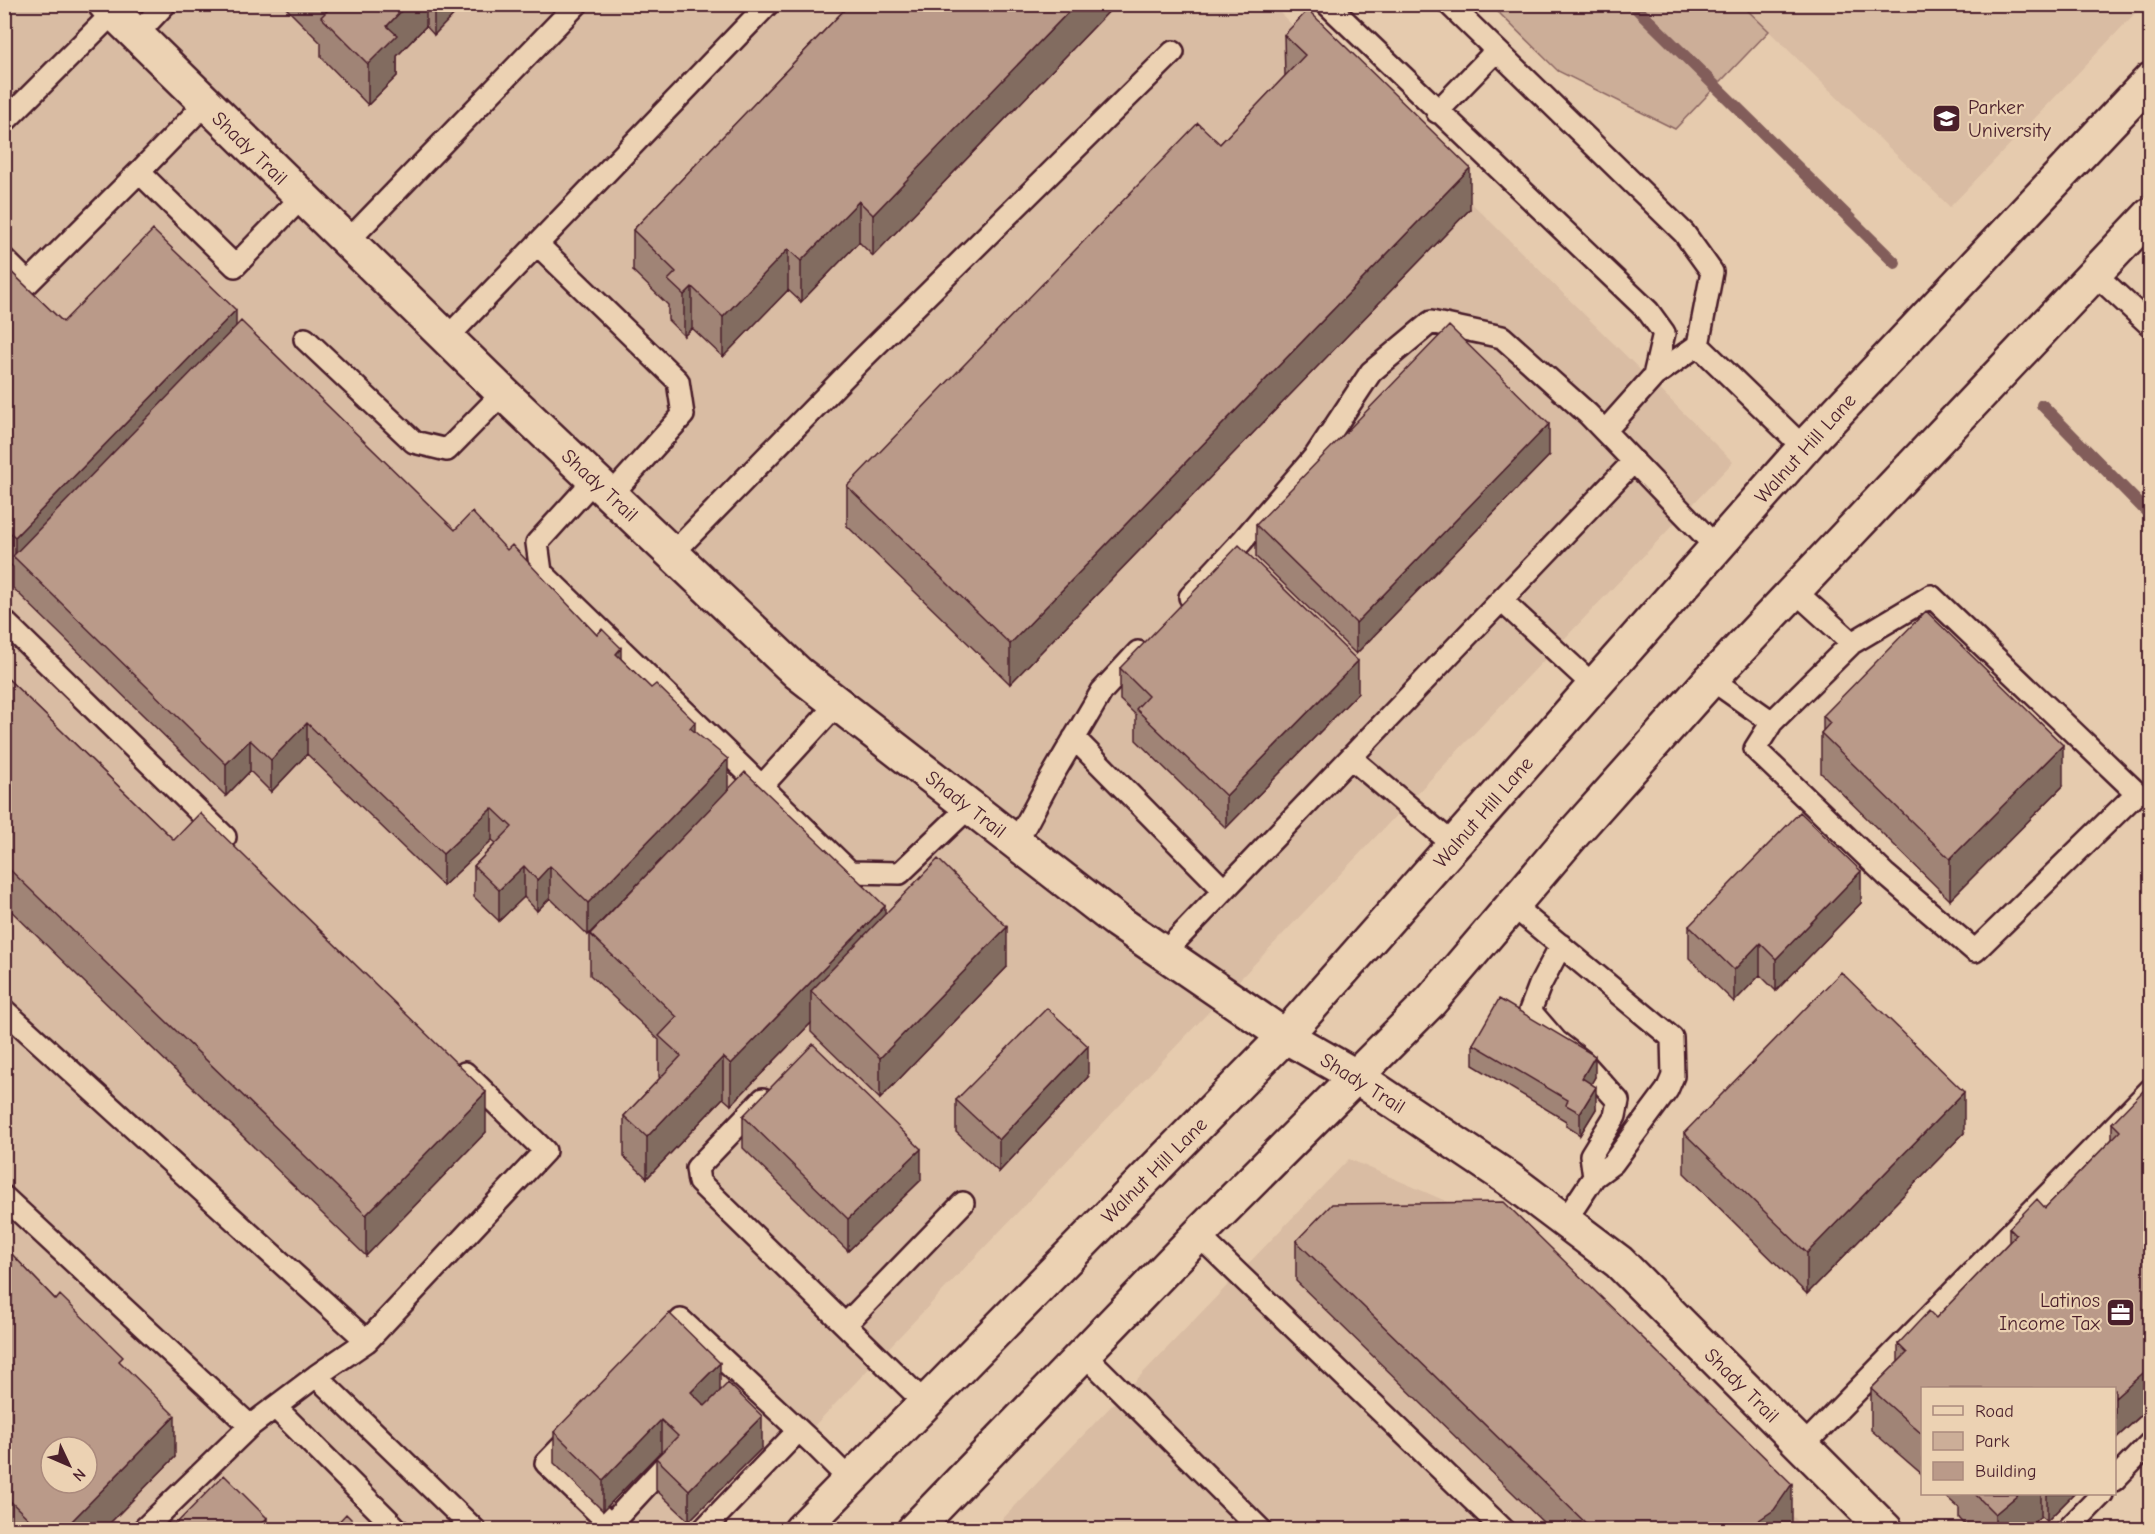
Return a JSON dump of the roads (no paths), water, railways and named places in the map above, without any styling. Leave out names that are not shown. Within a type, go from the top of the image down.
[{"type":"main road","name":"Shady Trail","points":[[109,9],[503,393],[798,674],[1117,921],[1286,1036],[1357,1077],[1509,1179],[1619,1262],[1886,1530]]},
{"type":"main road","name":"Walnut Hill Lane","points":[[801,1530],[1286,1036],[1804,448],[2151,80]]},
{"type":"main road","points":[[914,1530],[1198,1234],[1431,1001],[1512,905],[1712,679],[2151,215]]},
{"type":"lane","points":[[135,35],[165,4]]},
{"type":"lane","points":[[347,242],[577,4]]},
{"type":"lane","points":[[447,338],[768,4]]},
{"type":"lane","points":[[1327,4],[1437,112],[1648,311],[1664,333],[1654,376]]},
{"type":"lane","points":[[1449,4],[1684,233],[1712,272],[1698,345],[1654,376],[1605,431]]},
{"type":"lane","points":[[4,122],[109,9]]},
{"type":"lane","points":[[1437,112],[1496,51]]},
{"type":"lane","points":[[673,553],[860,361],[1173,52]]},
{"type":"lane","points":[[4,259],[28,283],[205,104]]},
{"type":"lane","points":[[139,172],[235,266],[301,198]]},
{"type":"lane","points":[[537,244],[678,381],[683,415],[537,543],[541,572],[850,872],[900,873],[969,807]]},
{"type":"lane","points":[[2095,274],[2151,325]]},
{"type":"lane","points":[[1180,607],[1242,541],[1316,455],[1371,372],[1431,322],[1502,337],[1605,431],[1716,547]]},
{"type":"lane","points":[[305,339],[414,442],[447,450],[503,393]]},
{"type":"lane","points":[[1698,345],[1804,448]]},
{"type":"lane","points":[[1164,953],[1634,461]]},
{"type":"lane","points":[[1795,591],[1852,643]]},
{"type":"lane","points":[[1931,597],[2137,793],[1975,951],[1886,875],[1755,749],[1772,722],[1852,643],[1931,597]]},
{"type":"lane","points":[[1501,600],[1594,686]]},
{"type":"lane","points":[[4,621],[241,853]]},
{"type":"lane","points":[[1016,843],[1102,691],[1149,641]]},
{"type":"lane","points":[[1712,679],[1772,722]]},
{"type":"lane","points":[[762,786],[837,704]]},
{"type":"lane","points":[[1074,738],[1224,890]]},
{"type":"lane","points":[[1351,758],[1454,845]]},
{"type":"lane","points":[[1512,905],[1672,1038],[1673,1076],[1667,1090],[1613,1163],[1594,1177],[1565,1221]]},
{"type":"lane","points":[[1561,945],[1539,985],[1530,1011],[1556,1041],[1582,1061],[1618,1101],[1615,1116],[1591,1155],[1594,1177]]},
{"type":"lane","points":[[4,1010],[367,1341]]},
{"type":"lane","points":[[143,1530],[250,1426],[367,1341],[545,1151],[452,1060]]},
{"type":"lane","points":[[778,1082],[697,1168],[699,1182],[925,1403]]},
{"type":"lane","points":[[1803,1446],[2151,1090]]},
{"type":"lane","points":[[4,1197],[250,1426]]},
{"type":"lane","points":[[846,1324],[963,1203]]},
{"type":"lane","points":[[1198,1234],[1504,1530]]},
{"type":"lane","points":[[649,1353],[681,1320],[739,1388],[799,1430],[850,1480]]},
{"type":"lane","points":[[1083,1353],[1261,1530]]},
{"type":"lane","points":[[316,1376],[475,1530]]},
{"type":"lane","points":[[274,1407],[398,1530]]},
{"type":"lane","points":[[586,1421],[546,1463],[613,1527],[664,1472]]},
{"type":"lane","points":[[704,1522],[757,1463],[799,1430]]},
{"type":"lane","points":[[2116,1479],[2151,1443]]},
{"type":"lane","points":[[2067,1530],[2101,1495]]},
{"type":"waterway","points":[[1632,4],[1895,263]]},
{"type":"waterway","points":[[2042,405],[2150,515]]},
{"type":"place","name":"Parker University","points":[[1947,119]]},
{"type":"place","name":"Latinos Income Tax","points":[[2121,1312]]}]
